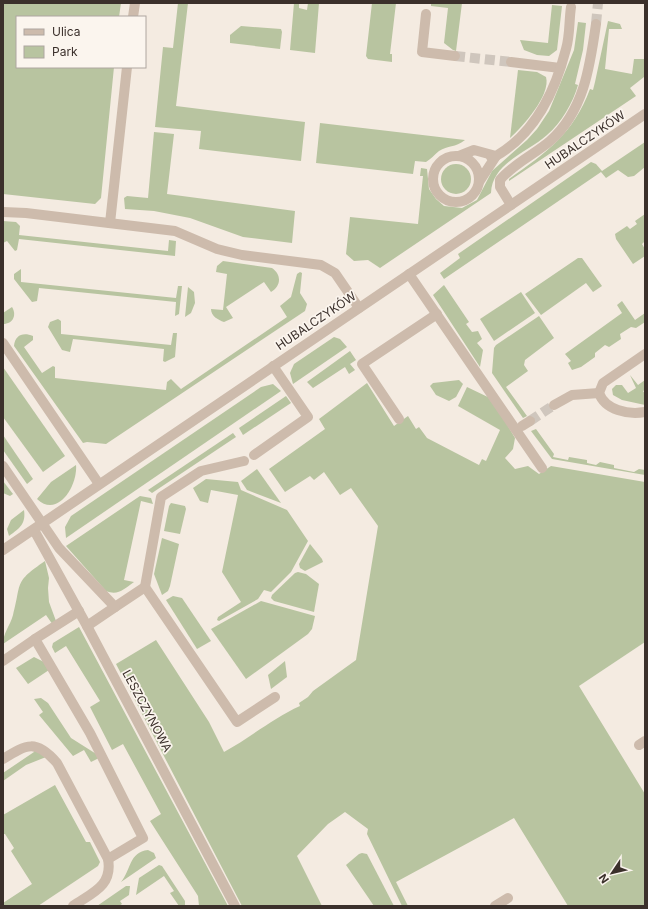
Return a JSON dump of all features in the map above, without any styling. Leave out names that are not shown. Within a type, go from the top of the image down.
[{"type":"street","points":[[133,16],[135,3]]},
{"type":"street","points":[[474,165],[481,159],[496,156],[512,146],[538,117],[551,93],[567,48],[571,7]]},
{"type":"street","points":[[426,14],[422,52],[456,56]]},
{"type":"street","points":[[511,205],[500,187],[500,180],[551,140],[571,115],[584,87],[592,55],[596,24]]},
{"type":"street","points":[[511,62],[560,68]]},
{"type":"street","points":[[110,223],[127,68]]},
{"type":"street","name":"HUBALCZYKÓW","points":[[3,550],[645,114]]},
{"type":"street","points":[[459,156],[474,150],[496,156]]},
{"type":"street","points":[[478,182],[478,173],[474,165],[468,159],[459,156],[450,156],[442,160],[436,167],[433,175],[437,192],[444,198],[452,201],[461,201],[473,194],[478,182],[496,156]]},
{"type":"street","points":[[3,212],[175,231],[217,249],[242,255],[321,265],[335,273],[359,308]]},
{"type":"street","points":[[410,274],[542,468]]},
{"type":"street","points":[[399,419],[362,364],[437,314]]},
{"type":"street","points":[[3,343],[99,484]]},
{"type":"street","points":[[645,354],[603,383],[599,389],[599,394],[604,403],[609,407],[637,414],[645,412]]},
{"type":"street","points":[[254,455],[308,416],[273,366]]},
{"type":"street","points":[[554,405],[572,395],[599,394]]},
{"type":"street","points":[[244,461],[201,471],[160,497],[144,587],[237,722],[275,697]]},
{"type":"street","points":[[3,466],[59,548],[114,607]]},
{"type":"street","name":"LESZCZYNOWA","points":[[34,530],[79,611],[235,906]]},
{"type":"street","points":[[87,626],[144,587]]},
{"type":"street","points":[[3,661],[79,611]]},
{"type":"street","points":[[35,639],[90,733],[143,838],[108,859]]},
{"type":"street","points":[[3,760],[22,747],[34,746],[48,752],[57,763],[108,859],[110,870],[107,880],[99,889],[73,906]]},
{"type":"street","points":[[495,906],[508,898]]},
{"type":"green space","points":[[3,3],[121,3],[119,16],[16,16],[16,68],[114,68],[101,198],[95,204],[3,194]]},
{"type":"green space","points":[[178,3],[188,3],[176,106],[305,122],[301,161],[199,149],[201,131],[155,127],[163,47],[173,48]]},
{"type":"green space","points":[[294,3],[299,3],[299,8],[307,10],[308,3],[319,3],[315,53],[290,50]]},
{"type":"green space","points":[[372,3],[396,3],[390,54],[392,54],[392,62],[368,59],[366,56]]},
{"type":"green space","points":[[431,3],[462,3],[456,51],[444,43],[448,8],[431,6]]},
{"type":"green space","points":[[552,5],[562,6],[557,50],[549,56],[537,55],[524,50],[520,40],[548,43]]},
{"type":"green space","points":[[608,21],[620,24],[622,29],[609,29],[605,69],[632,74],[634,59],[645,59],[644,77],[630,88],[636,96],[509,181],[509,179],[547,151],[576,118],[590,89],[593,90]]},
{"type":"green space","points":[[578,22],[586,23],[583,50],[575,84],[578,85],[570,106],[562,119],[547,135],[504,166],[493,183],[491,193],[380,268],[368,260],[354,261],[346,254],[350,217],[418,224],[423,176],[420,176],[421,168],[427,169],[429,189],[436,199],[444,206],[462,208],[477,200],[492,171],[527,140],[537,129],[549,111],[574,50]]},
{"type":"green space","points":[[241,26],[281,29],[280,49],[230,43],[230,35]]},
{"type":"green space","points":[[518,70],[537,72],[546,77],[546,84],[544,92],[535,110],[510,138]]},
{"type":"green space","points":[[320,123],[465,140],[442,149],[426,162],[415,161],[413,174],[316,163]]},
{"type":"green space","points":[[154,132],[174,134],[167,194],[295,211],[292,243],[243,237],[190,218],[154,211],[125,209],[124,198],[127,196],[148,198]]},
{"type":"green space","points":[[645,142],[645,167],[634,176],[628,177],[618,170],[606,178],[601,172],[444,279],[440,273],[460,258],[458,254],[591,162],[596,164],[602,171]]},
{"type":"green space","points":[[456,164],[462,165],[470,173],[470,185],[462,193],[456,194],[450,193],[442,185],[441,179],[442,173],[450,165]]},
{"type":"green space","points":[[645,214],[645,241],[642,244],[645,249],[645,256],[633,264],[616,239],[615,234],[627,226],[630,229],[637,224],[635,221]]},
{"type":"green space","points":[[3,221],[16,222],[20,226],[19,235],[168,251],[169,240],[176,241],[175,256],[19,239],[17,250],[15,251],[7,241],[3,243]]},
{"type":"green space","points":[[578,258],[582,258],[602,286],[593,292],[586,283],[541,315],[525,294]]},
{"type":"green space","points":[[223,261],[272,268],[279,277],[277,287],[271,292],[264,282],[226,307],[233,318],[224,322],[217,319],[211,311],[211,309],[223,310],[227,274],[216,272],[217,266]]},
{"type":"green space","points":[[21,269],[21,282],[176,298],[178,286],[182,286],[179,314],[175,316],[176,302],[39,288],[37,301],[32,302],[14,279],[14,274]]},
{"type":"green space","points":[[300,272],[302,273],[300,293],[307,304],[305,311],[106,444],[83,443],[14,346],[16,339],[20,335],[26,334],[33,336],[33,340],[24,347],[42,373],[53,366],[55,367],[55,378],[166,390],[167,382],[171,379],[181,389],[287,317],[280,306],[291,297],[297,274]]},
{"type":"green space","points":[[444,285],[469,322],[466,324],[472,332],[478,331],[482,339],[477,343],[483,350],[480,367],[433,295]]},
{"type":"green space","points":[[188,287],[194,292],[195,303],[191,313],[185,317]]},
{"type":"green space","points":[[521,292],[535,313],[494,341],[480,319]]},
{"type":"green space","points":[[622,301],[635,320],[645,313],[645,322],[636,328],[631,327],[620,334],[621,339],[609,347],[605,345],[595,353],[595,357],[581,367],[572,370],[568,363],[571,361],[565,354],[622,313],[617,305]]},
{"type":"green space","points":[[12,307],[14,316],[12,321],[3,324],[3,313]]},
{"type":"green space","points":[[539,316],[554,338],[525,360],[524,365],[528,371],[506,387],[527,416],[523,418],[492,373],[494,348],[496,345]]},
{"type":"green space","points":[[58,319],[61,321],[61,334],[171,345],[173,333],[177,333],[175,357],[165,362],[163,361],[164,349],[73,339],[70,352],[62,350],[48,327],[50,322]]},
{"type":"green space","points":[[334,337],[340,339],[347,347],[293,384],[290,373],[294,364]]},
{"type":"green space","points":[[350,351],[356,360],[350,364],[355,370],[349,374],[345,367],[313,388],[307,382]]},
{"type":"green space","points":[[3,367],[65,456],[43,472],[3,417]]},
{"type":"green space","points":[[630,375],[638,385],[645,380],[645,390],[643,391],[645,394],[645,405],[622,400],[613,395],[612,389],[616,385],[622,385],[628,393],[636,388]]},
{"type":"green space","points":[[459,380],[463,384],[456,397],[449,401],[436,395],[430,386],[433,383]]},
{"type":"green space","points":[[367,383],[394,426],[408,416],[416,429],[419,427],[427,438],[479,465],[482,459],[486,461],[500,430],[458,406],[467,387],[492,399],[515,438],[513,449],[505,458],[515,469],[528,466],[539,474],[551,466],[645,482],[645,642],[579,686],[645,794],[645,906],[568,906],[514,818],[396,882],[408,906],[402,906],[367,834],[368,829],[345,812],[328,824],[297,856],[322,906],[242,906],[116,664],[156,640],[209,722],[224,752],[280,716],[300,706],[299,703],[308,697],[313,691],[356,660],[378,526],[351,488],[340,495],[324,472],[314,480],[310,476],[285,492],[269,469],[325,429],[319,419]]},
{"type":"green space","points":[[273,384],[281,391],[66,538],[65,527],[71,516],[261,387]]},
{"type":"green space","points":[[286,396],[291,403],[243,435],[239,428]]},
{"type":"green space","points":[[536,429],[554,454],[553,457],[568,460],[569,457],[587,460],[587,463],[596,465],[600,462],[614,465],[614,468],[634,472],[639,469],[645,470],[645,475],[552,459],[531,431]]},
{"type":"green space","points":[[233,433],[236,437],[152,493],[148,490]]},
{"type":"green space","points":[[3,435],[33,479],[27,484],[3,450]]},
{"type":"green space","points":[[76,465],[74,482],[65,497],[52,505],[45,504],[37,499],[51,482]]},
{"type":"green space","points":[[257,469],[281,503],[247,490],[241,481]]},
{"type":"green space","points":[[206,479],[238,482],[241,490],[287,510],[308,541],[291,572],[271,592],[264,590],[258,599],[219,621],[217,620],[218,617],[241,602],[222,572],[238,495],[211,490],[208,503],[200,501],[193,488]]},
{"type":"green space","points":[[3,481],[13,494],[10,496],[3,493]]},
{"type":"green space","points":[[140,496],[151,498],[153,504],[141,501],[124,580],[134,582],[124,589],[114,593],[106,591],[66,546]]},
{"type":"green space","points":[[171,503],[185,506],[186,509],[180,534],[164,531],[169,506]]},
{"type":"green space","points":[[24,510],[23,522],[16,531],[9,536],[7,529],[11,520]]},
{"type":"green space","points":[[162,538],[179,544],[170,586],[168,591],[162,595],[154,574]]},
{"type":"green space","points":[[310,544],[323,562],[305,571],[300,568],[299,564]]},
{"type":"green space","points":[[45,561],[49,578],[49,602],[56,621],[53,625],[46,615],[3,644],[4,636],[12,619],[20,584],[28,574]]},
{"type":"green space","points":[[298,572],[306,574],[319,584],[314,612],[274,601],[271,598],[272,595],[295,573]]},
{"type":"green space","points":[[173,596],[182,598],[211,641],[197,649],[166,600]]},
{"type":"green space","points":[[261,601],[315,616],[312,629],[308,634],[246,679],[211,629]]},
{"type":"green space","points":[[79,627],[228,906],[199,906],[198,896],[150,821],[161,814],[123,744],[112,750],[90,707],[100,701],[66,646],[55,653],[52,647],[53,643]]},
{"type":"green space","points":[[34,657],[44,662],[49,670],[28,684],[16,668]]},
{"type":"green space","points":[[285,661],[287,677],[271,689],[268,675]]},
{"type":"green space","points":[[41,698],[48,703],[71,738],[101,757],[91,762],[84,750],[73,756],[39,715],[43,712],[34,699]]},
{"type":"green space","points":[[32,747],[46,757],[26,765],[3,781],[3,773],[34,752]]},
{"type":"green space","points":[[55,785],[86,842],[90,842],[100,862],[98,866],[38,906],[3,906],[3,903],[32,884],[11,851],[14,848],[5,834],[3,834],[3,815]]},
{"type":"green space","points":[[148,850],[154,853],[156,858],[121,882],[131,862],[137,854]]},
{"type":"green space","points":[[362,853],[367,854],[394,906],[374,906],[346,865]]},
{"type":"green space","points":[[159,865],[162,866],[185,901],[185,906],[179,906],[170,893],[174,891],[164,876],[136,895],[139,878]]},
{"type":"green space","points":[[126,886],[130,886],[129,895],[120,901],[122,904],[119,906],[97,906]]},
{"type":"tunnel","points":[[596,24],[598,3]]},
{"type":"tunnel","points":[[455,56],[511,62]]},
{"type":"tunnel","points":[[530,421],[554,405]]}]
